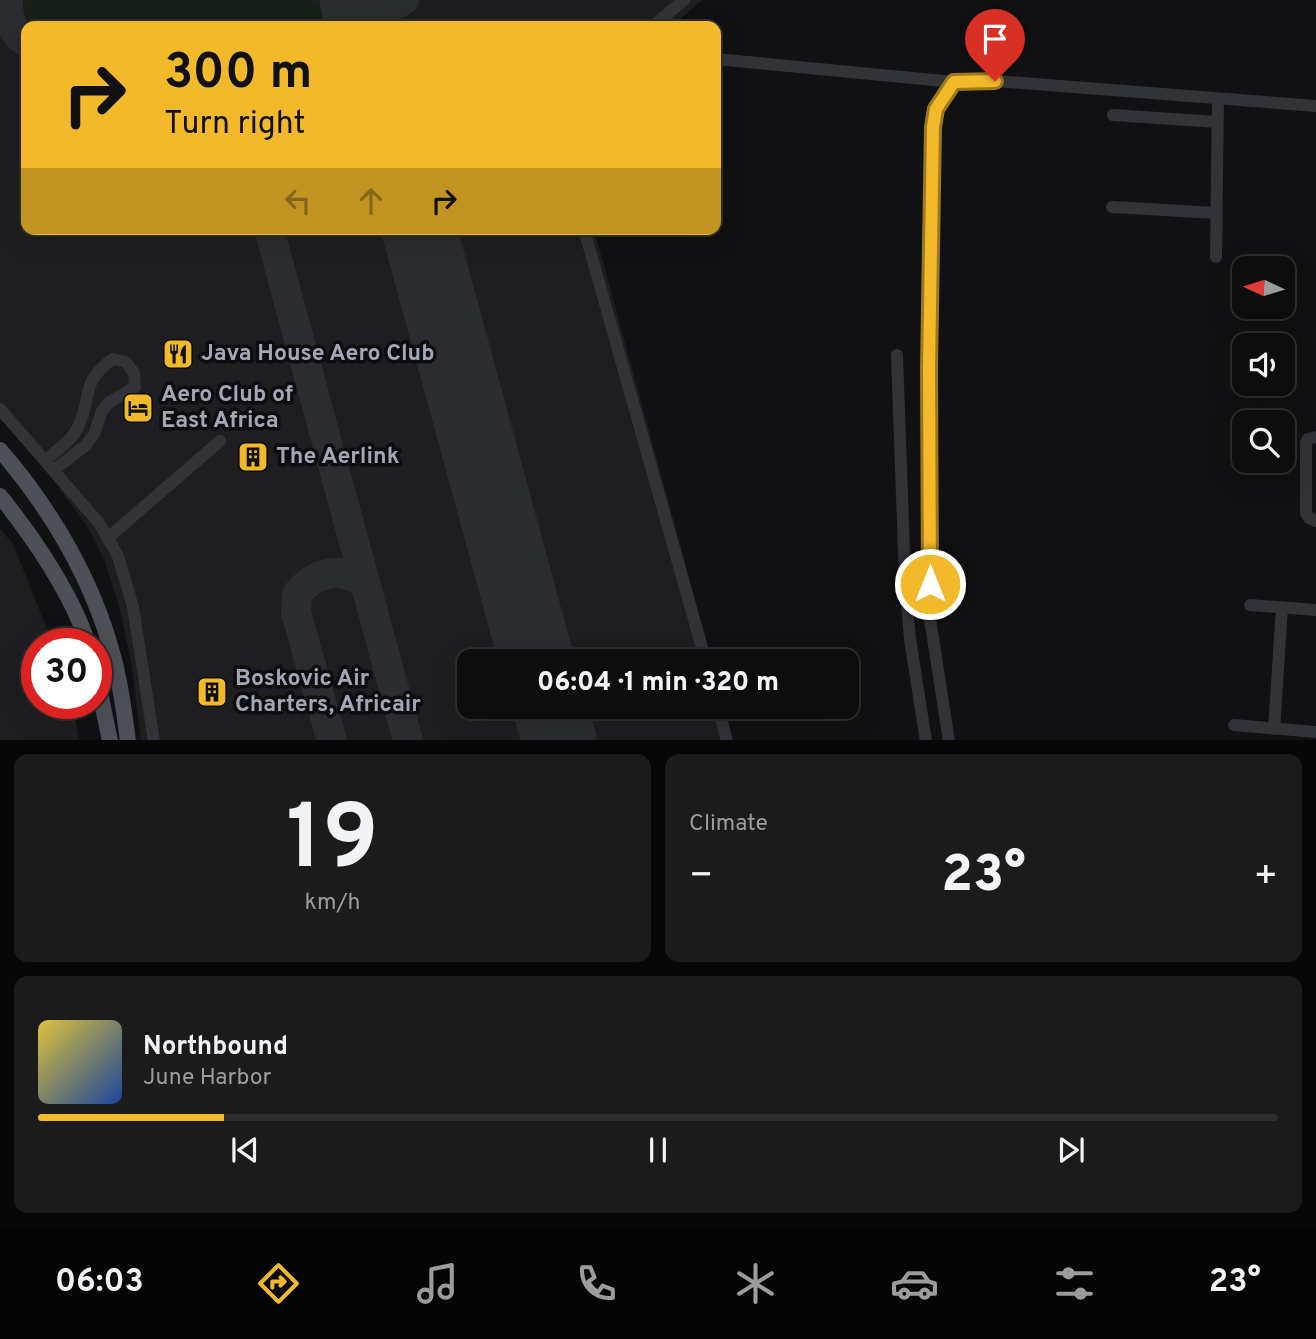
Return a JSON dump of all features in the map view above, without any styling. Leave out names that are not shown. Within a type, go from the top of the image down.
[{"type":"main road","points":[[0,450],[16,468],[51,519],[70,550],[89,590],[113,657],[128,740]]},
{"type":"main road","points":[[0,496],[33,539],[53,571],[80,628]]},
{"type":"main road","points":[[106,719],[110,740]]},
{"type":"street","points":[[659,21],[684,0]]},
{"type":"street","points":[[721,59],[954,82],[1010,81],[1316,106]]},
{"type":"street","points":[[949,740],[930,619],[929,368],[933,127],[936,109],[954,82]]},
{"type":"street","points":[[1216,257],[1218,99]]},
{"type":"street","points":[[1113,115],[1217,122]]},
{"type":"street","points":[[1112,207],[1217,213]]},
{"type":"street","points":[[586,235],[702,649]]},
{"type":"street","points":[[897,355],[906,592],[910,639],[926,740]]},
{"type":"street","points":[[113,359],[126,362],[134,373],[135,387],[108,403],[86,445],[50,465],[80,423],[88,388],[99,369],[113,359]]},
{"type":"street","points":[[0,409],[50,465],[108,537],[118,556],[133,607],[154,740]]},
{"type":"street","points":[[1316,437],[1308,439],[1306,443],[1306,513],[1308,518],[1316,521]]},
{"type":"street","points":[[108,537],[220,441]]},
{"type":"street","points":[[1250,605],[1316,610]]},
{"type":"street","points":[[1274,729],[1282,608]]},
{"type":"street","points":[[721,719],[727,740]]},
{"type":"street","points":[[1234,725],[1316,732]]},
{"type":"shaded area","points":[[0,0],[702,0],[678,21],[21,21],[21,235],[596,235],[709,649],[457,649],[457,719],[727,719],[733,740],[141,740],[131,661],[120,609],[105,562],[87,526],[43,467],[0,417]]},
{"type":"shaded area","points":[[0,0],[334,0],[335,8],[323,21],[21,21],[21,25],[0,22]]},
{"type":"shaded area","points":[[0,529],[13,544],[47,628],[21,628],[21,719],[76,719],[79,740],[0,740]]},
{"type":"taxiway","points":[[8,0],[11,24],[21,38]]},
{"type":"taxiway","points":[[362,21],[404,0]]},
{"type":"taxiway","points":[[271,235],[408,740]]},
{"type":"taxiway","points":[[332,740],[296,612],[297,594],[313,580],[330,573],[348,575],[366,585]]},
{"type":"runway","points":[[357,0],[363,21]]},
{"type":"runway","points":[[421,235],[533,649]]},
{"type":"runway","points":[[553,719],[559,740]]},
{"type":"place","name":"Java House Aero Club","points":[[178,354]]},
{"type":"place","name":"Aero Club of East Africa","points":[[138,408]]},
{"type":"place","name":"The Aerlink","points":[[253,457]]},
{"type":"place","name":"Boskovic Air Charters, Africair","points":[[212,692]]},
{"type":"route","points":[[930,584],[929,368],[933,127],[936,109],[954,82],[995,81]]}]
